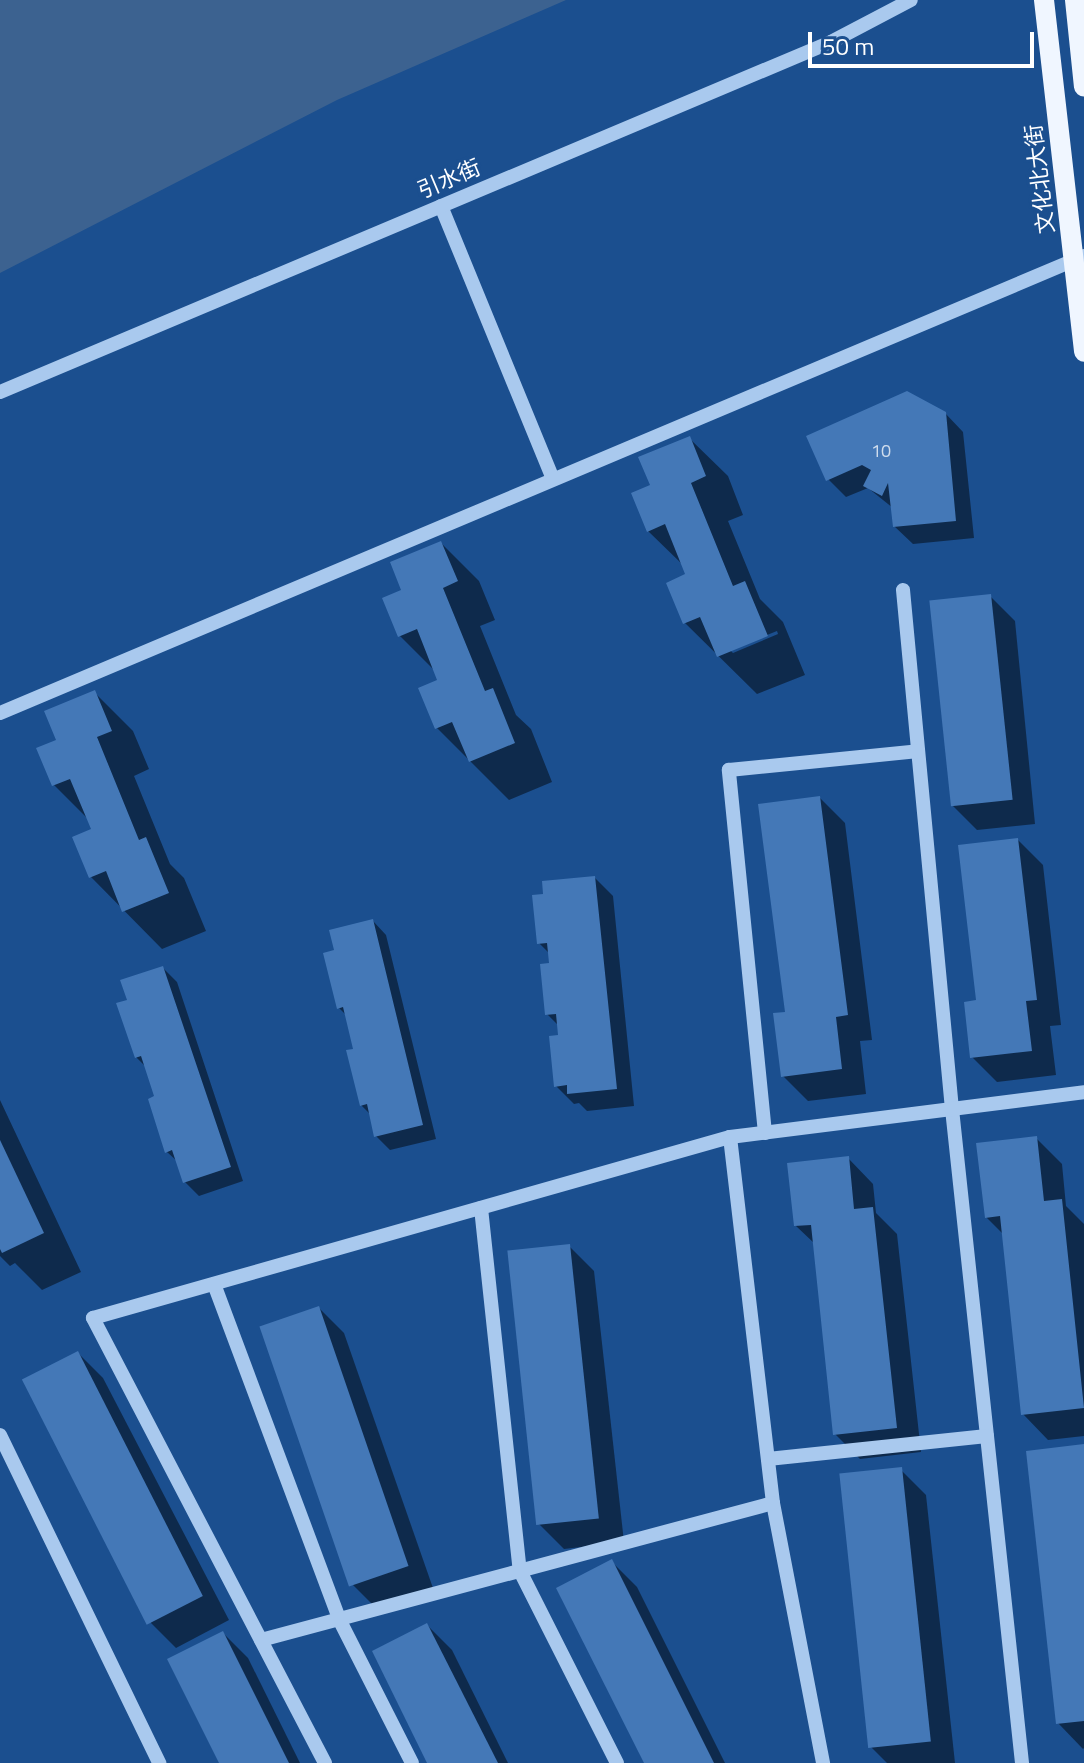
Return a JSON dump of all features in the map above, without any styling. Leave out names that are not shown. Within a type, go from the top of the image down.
[{"type":"main road","name":"文化北大街","points":[[1044,0],[1079,257],[1084,352]]},
{"type":"main road","points":[[1075,0],[1084,87]]},
{"type":"street","name":"引水街","points":[[0,392],[831,42],[911,0]]},
{"type":"street","points":[[441,206],[553,479]]},
{"type":"street","points":[[0,713],[1079,257]]},
{"type":"street","points":[[903,590],[952,1109],[1022,1763]]},
{"type":"street","points":[[765,1133],[729,770],[918,751]]},
{"type":"street","points":[[325,1763],[93,1318],[730,1137],[1084,1092]]},
{"type":"street","points":[[730,1137],[773,1503],[823,1763]]},
{"type":"street","points":[[481,1208],[520,1571],[617,1763]]},
{"type":"street","points":[[214,1284],[339,1619],[412,1763]]},
{"type":"street","points":[[0,1435],[159,1763]]},
{"type":"street","points":[[768,1459],[987,1436]]},
{"type":"street","points":[[261,1640],[773,1503]]},
{"type":"water","points":[[0,0],[566,0],[337,100],[0,273]]},
{"type":"building","points":[[907,391],[946,412],[956,521],[893,527],[888,483],[882,496],[863,486],[871,470],[862,465],[826,481],[806,436]]},
{"type":"building","points":[[690,436],[706,476],[691,483],[733,586],[745,581],[768,636],[717,657],[700,617],[683,624],[666,583],[685,574],[665,524],[647,532],[631,493],[650,485],[638,457]]},
{"type":"building","points":[[441,541],[458,581],[443,588],[485,691],[493,688],[515,743],[469,762],[452,722],[435,729],[418,688],[437,680],[417,629],[398,637],[382,598],[401,590],[390,562]]},
{"type":"building","points":[[991,594],[1013,800],[951,806],[929,600]]},
{"type":"building","points":[[95,690],[112,731],[97,737],[139,840],[146,837],[169,893],[122,912],[106,871],[89,878],[72,837],[91,829],[70,779],[52,786],[36,748],[56,740],[44,711]]},
{"type":"building","points":[[820,796],[848,1015],[836,1017],[842,1069],[781,1077],[773,1013],[785,1012],[758,804]]},
{"type":"building","points":[[1018,838],[1037,1000],[1026,1001],[1032,1051],[970,1058],[964,1002],[976,1000],[958,845]]},
{"type":"building","points":[[595,876],[617,1089],[567,1094],[567,1085],[554,1087],[549,1036],[558,1035],[556,1014],[545,1015],[540,964],[549,963],[547,943],[537,944],[532,895],[543,894],[542,881]]},
{"type":"building","points":[[373,919],[423,1125],[374,1137],[367,1104],[360,1106],[346,1050],[353,1049],[343,1007],[337,1009],[323,953],[334,950],[329,930]]},
{"type":"building","points":[[163,966],[231,1167],[183,1183],[172,1150],[165,1153],[148,1099],[154,1096],[141,1056],[135,1058],[116,1003],[127,1000],[120,980]]},
{"type":"building","points":[[1037,1136],[1044,1201],[1062,1199],[1084,1408],[1021,1415],[1000,1216],[985,1218],[976,1143]]},
{"type":"building","points":[[0,1140],[44,1233],[2,1253],[0,1249]]},
{"type":"building","points":[[849,1156],[854,1209],[873,1207],[897,1428],[833,1435],[811,1225],[794,1226],[787,1163]]},
{"type":"building","points":[[570,1244],[599,1518],[536,1525],[507,1251]]},
{"type":"building","points":[[319,1306],[409,1566],[349,1587],[259,1327]]},
{"type":"building","points":[[78,1351],[203,1596],[147,1625],[22,1380]]},
{"type":"building","points":[[1084,1444],[1084,1721],[1056,1724],[1026,1451]]},
{"type":"building","points":[[902,1467],[931,1741],[868,1748],[839,1474]]},
{"type":"building","points":[[612,1559],[714,1763],[644,1763],[556,1588]]},
{"type":"building","points":[[427,1623],[498,1763],[427,1763],[372,1651]]},
{"type":"building","points":[[223,1631],[289,1763],[219,1763],[167,1659]]}]
